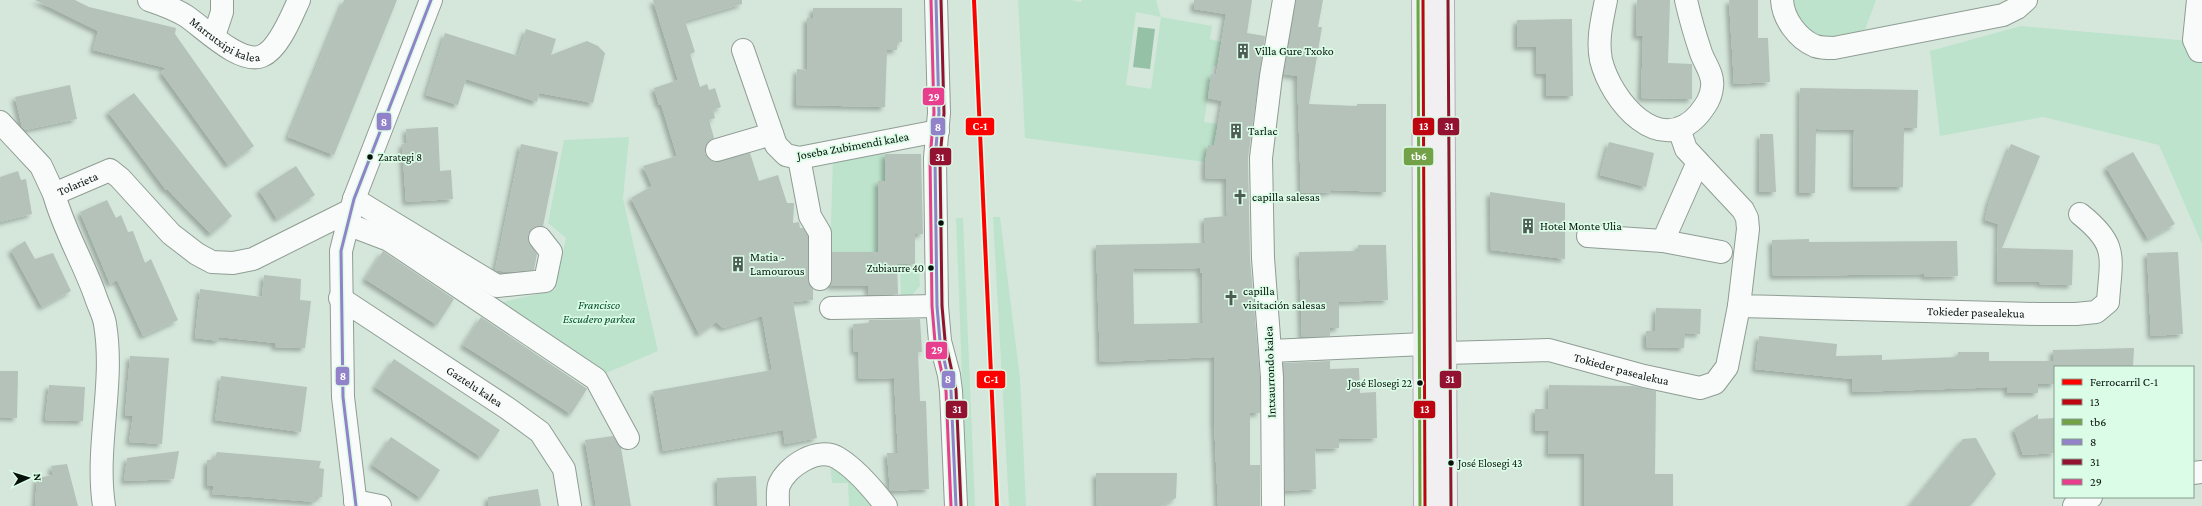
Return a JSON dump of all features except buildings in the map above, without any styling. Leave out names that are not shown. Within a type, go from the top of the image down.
[{"type":"main road","points":[[1423,0],[1425,506]]},
{"type":"main road","points":[[1443,0],[1446,506]]},
{"type":"street","name":"Marrutxipi kalea","points":[[149,0],[184,15],[232,50],[247,57],[262,56],[272,49],[280,38],[299,0]]},
{"type":"street","points":[[214,36],[222,12],[222,0]]},
{"type":"street","points":[[380,506],[355,503],[344,397],[340,298],[341,251],[351,211],[431,0]]},
{"type":"street","points":[[936,0],[938,131],[935,158],[937,306],[940,341],[948,368],[951,391],[956,506]]},
{"type":"street","name":"Intxaurrondo kalea","points":[[1273,506],[1271,352],[1263,258],[1261,158],[1271,76],[1284,0]]},
{"type":"street","points":[[1606,0],[1599,38],[1601,60],[1610,86],[1625,108],[1644,123],[1663,130],[1679,129],[1695,119],[1709,103],[1713,86],[1709,69],[1691,21],[1686,0]]},
{"type":"street","points":[[1782,0],[1787,20],[1806,41],[1816,46],[1834,48],[2003,15],[2018,8],[2026,0]]},
{"type":"street","points":[[2198,0],[2198,46]]},
{"type":"street","name":"Joseba Zubimendi kalea","points":[[743,50],[772,134],[780,151],[786,155],[799,158],[938,131]]},
{"type":"street","points":[[0,122],[41,166],[54,194]]},
{"type":"street","name":"Tokieder pasealekua","points":[[1445,354],[1549,350],[1644,376],[1700,388],[1715,383],[1726,367],[1739,306],[1748,229],[1747,218],[1743,210],[1686,149],[1679,129]]},
{"type":"street","points":[[718,150],[772,134]]},
{"type":"street","points":[[799,158],[810,216],[820,233],[820,279]]},
{"type":"street","points":[[1663,241],[1698,162]]},
{"type":"street","name":"Tolarieta","points":[[104,506],[102,466],[107,364],[105,323],[92,285],[60,215],[54,194],[110,170],[120,178],[171,234],[197,254],[212,262],[233,263],[253,259],[351,211]]},
{"type":"street","points":[[351,211],[497,286],[545,281],[551,252],[540,238]]},
{"type":"street","points":[[351,211],[389,240],[596,379],[628,438]]},
{"type":"street","name":"Tokieder pasealekua","points":[[1739,306],[2037,314],[2096,312],[2108,302],[2112,255],[2108,242],[2098,228],[2080,214]]},
{"type":"street","points":[[1588,236],[1663,241],[1721,252]]},
{"type":"street","name":"Gaztelu kalea","points":[[340,298],[507,408],[540,432],[564,469],[570,506]]},
{"type":"street","points":[[831,308],[937,306]]},
{"type":"street","points":[[1271,352],[1424,344]]},
{"type":"street","points":[[778,506],[778,486],[786,472],[801,461],[828,455],[837,457],[859,476],[886,506]]},
{"type":"street","points":[[2074,506],[2089,498]]},
{"type":"green space","points":[[1018,0],[1071,0],[1081,2],[1082,0],[1156,0],[1161,17],[1212,26],[1210,39],[1221,42],[1217,66],[1213,66],[1204,122],[1218,124],[1214,146],[1208,146],[1205,162],[1025,138]],"holes":[[[1136,12],[1161,17],[1151,89],[1126,85]]]},
{"type":"green space","points":[[1793,0],[1876,0],[1863,35],[1832,43],[1809,36],[1796,18]]},
{"type":"green space","points":[[2021,26],[2202,42],[2202,244],[2159,145],[2043,117],[1940,136],[1930,51]]},
{"type":"green space","name":"Francisco Escudero parkea","points":[[629,137],[623,199],[658,351],[604,374],[498,303],[555,290],[566,238],[548,223],[564,140]]},
{"type":"green space","points":[[878,152],[878,154],[885,154],[885,181],[878,181],[878,213],[889,234],[878,234],[878,261],[869,252],[830,252],[833,160]]},
{"type":"green space","points":[[993,217],[1000,217],[1020,378],[1026,506],[1009,506]]},
{"type":"green space","points":[[956,218],[963,218],[975,506],[967,506]]},
{"type":"green space","points":[[919,269],[920,286],[912,295],[901,295],[900,270]]},
{"type":"green space","points":[[830,462],[879,506],[849,506],[848,483],[832,483]]},
{"type":"shaded area","points":[[1138,27],[1155,29],[1150,69],[1133,67]]},
{"type":"rail line","name":"C-1","points":[[974,0],[997,506]]},
{"type":"transit line","name":"8","points":[[356,506],[343,397],[341,251],[354,199],[431,0]]},
{"type":"transit line","name":"29","points":[[931,0],[934,113],[930,158],[932,306],[935,342],[946,391],[951,506]]},
{"type":"transit line","name":"8","points":[[936,0],[939,113],[935,158],[937,306],[940,341],[951,391],[956,506]]},
{"type":"transit line","name":"31","points":[[941,0],[944,113],[940,158],[942,306],[945,340],[956,390],[961,506]]},
{"type":"transit line","name":"tb6","points":[[1418,0],[1420,506]]},
{"type":"transit line","name":"13","points":[[1423,0],[1425,506]]},
{"type":"transit line","name":"31","points":[[1448,0],[1451,506]]},
{"type":"place","name":"Villa Gure Txoko","points":[[1243,51]]},
{"type":"place","name":"Tarlac","points":[[1236,131]]},
{"type":"place","name":"Zarategi 8","points":[[370,157]]},
{"type":"place","name":"capilla salesas","points":[[1240,197]]},
{"type":"place","name":"Hotel Monte Ulia","points":[[1528,226]]},
{"type":"place","name":"Matia - Lamourous","points":[[738,264]]},
{"type":"place","name":"Zubiaurre 40","points":[[931,268]]},
{"type":"place","name":"capilla visitación salesas","points":[[1231,298]]},
{"type":"place","name":"José Elosegi 22","points":[[1420,383]]},
{"type":"place","name":"José Elosegi 43","points":[[1451,463]]}]
